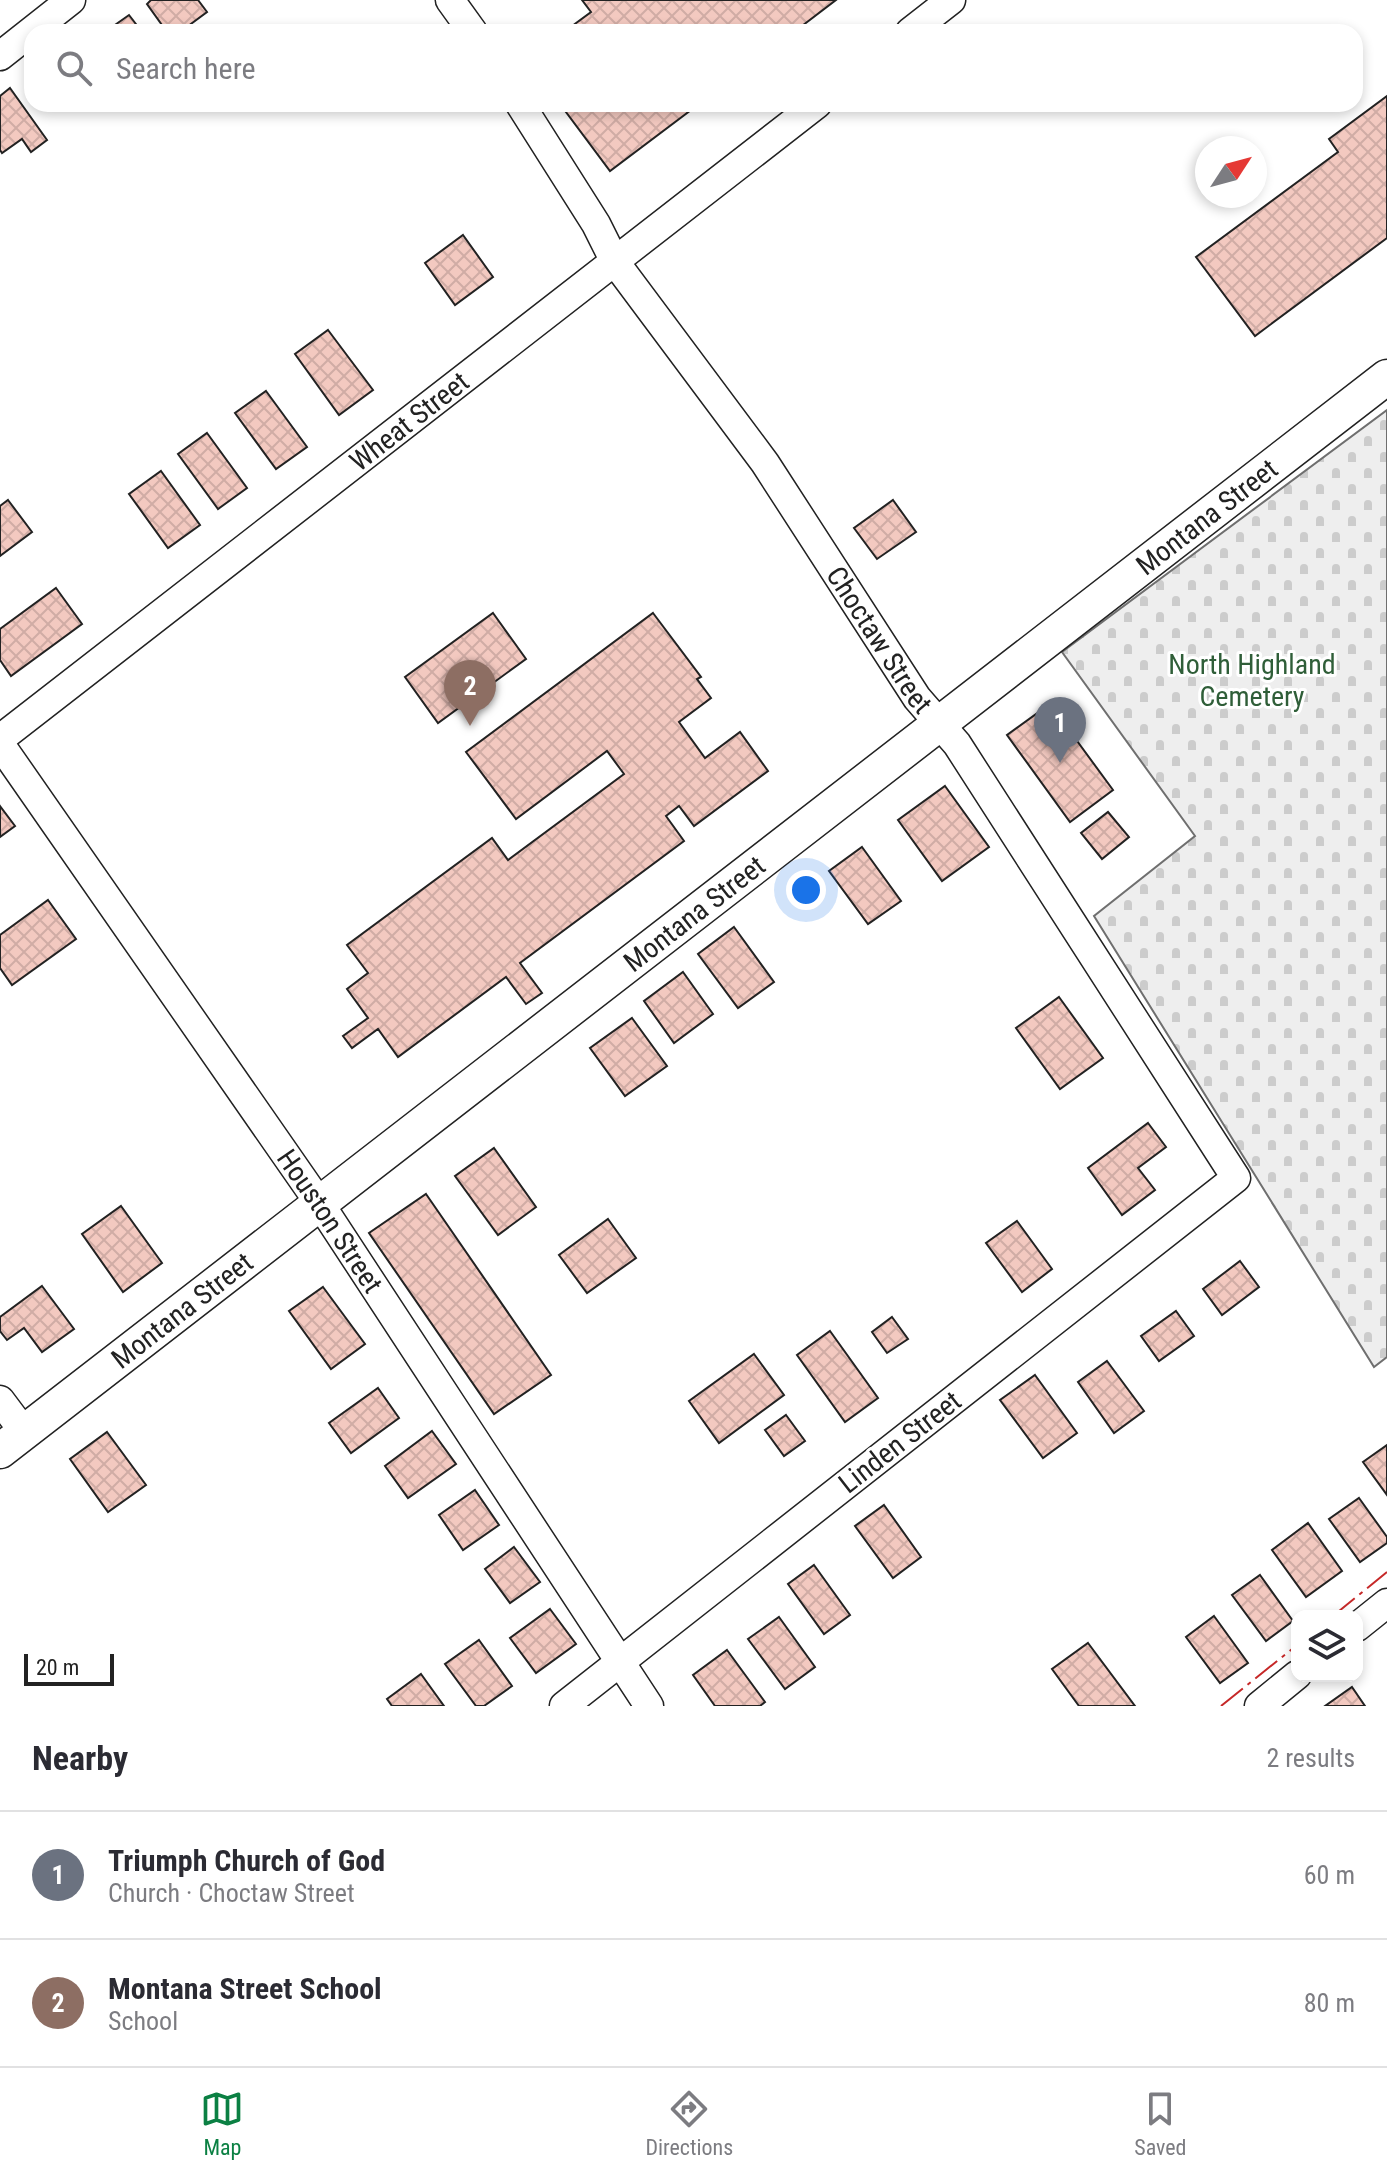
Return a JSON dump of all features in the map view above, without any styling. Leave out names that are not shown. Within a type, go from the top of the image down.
[{"type":"street","points":[[41,24],[71,0]]},
{"type":"street","points":[[450,0],[467,24]]},
{"type":"street","points":[[920,24],[951,0]]},
{"type":"street","points":[[0,56],[24,37]]},
{"type":"street","name":"Choctaw Street","points":[[525,112],[596,224],[615,262],[765,463],[917,698],[957,744],[1236,1178]]},
{"type":"street","name":"Wheat Street","points":[[0,741],[807,112]]},
{"type":"street","name":"Montana Street","points":[[12,1442],[1387,377]]},
{"type":"street","name":"Houston Street","points":[[0,741],[320,1204],[649,1706]]},
{"type":"street","name":"Linden Street","points":[[564,1706],[1236,1178]]},
{"type":"street","points":[[0,1400],[12,1442]]},
{"type":"street","points":[[1363,1622],[1387,1603]]},
{"type":"street","points":[[1259,1706],[1291,1680]]},
{"type":"green space","name":"North Highland Cemetery","points":[[1387,410],[1387,1357],[1374,1367],[1094,916],[1195,836],[1062,652]]},
{"type":"building","points":[[151,0],[198,0],[207,12],[191,24],[161,24],[147,4]]},
{"type":"building","points":[[582,0],[836,0],[804,24],[575,24],[591,12]]},
{"type":"building","points":[[129,15],[136,24],[116,24]]},
{"type":"building","points":[[10,88],[24,112],[47,140],[31,152],[22,139],[2,153],[0,96]]},
{"type":"building","points":[[1387,96],[1387,238],[1255,336],[1196,257],[1262,208],[1267,208],[1267,204],[1338,152],[1329,139]]},
{"type":"building","points":[[566,112],[688,112],[610,171]]},
{"type":"building","points":[[463,235],[493,277],[455,305],[425,263]]},
{"type":"building","points":[[328,330],[373,390],[339,415],[295,354]]},
{"type":"building","points":[[266,391],[307,447],[276,469],[235,413]]},
{"type":"building","points":[[207,433],[247,488],[218,509],[178,454]]},
{"type":"building","points":[[161,471],[200,525],[168,548],[129,494]]},
{"type":"building","points":[[8,500],[32,532],[0,556],[0,506]]},
{"type":"building","points":[[893,500],[916,532],[877,559],[854,528]]},
{"type":"building","points":[[56,588],[82,624],[11,676],[0,660],[0,629]]},
{"type":"building","points":[[493,613],[526,659],[438,723],[405,677]]},
{"type":"building","points":[[653,613],[701,677],[697,679],[711,698],[679,722],[705,758],[740,732],[768,771],[694,826],[679,806],[666,816],[684,841],[520,963],[542,993],[526,1004],[506,977],[398,1057],[378,1029],[352,1048],[343,1036],[368,1018],[347,989],[368,973],[347,945],[492,838],[508,860],[624,774],[607,751],[516,819],[466,752]]},
{"type":"building","points":[[1050,704],[1113,790],[1070,822],[1007,735]]},
{"type":"building","points":[[945,786],[989,847],[942,881],[898,820]]},
{"type":"building","points":[[0,806],[15,826],[0,837]]},
{"type":"building","points":[[1108,812],[1129,837],[1102,859],[1081,833]]},
{"type":"building","points":[[862,847],[901,901],[868,924],[829,871]]},
{"type":"building","points":[[48,900],[76,939],[12,985],[0,968],[0,935]]},
{"type":"building","points":[[734,927],[774,982],[738,1008],[698,954]]},
{"type":"building","points":[[683,972],[713,1014],[674,1043],[644,1001]]},
{"type":"building","points":[[1059,997],[1103,1058],[1060,1089],[1016,1028]]},
{"type":"building","points":[[632,1018],[667,1066],[625,1096],[590,1048]]},
{"type":"building","points":[[1148,1123],[1166,1147],[1138,1168],[1155,1190],[1122,1215],[1088,1168]]},
{"type":"building","points":[[494,1148],[536,1207],[498,1235],[455,1176]]},
{"type":"building","points":[[426,1194],[551,1375],[494,1414],[369,1233]]},
{"type":"building","points":[[121,1206],[162,1263],[123,1292],[82,1234]]},
{"type":"building","points":[[608,1219],[636,1258],[587,1293],[559,1255]]},
{"type":"building","points":[[1017,1221],[1052,1269],[1022,1292],[986,1243]]},
{"type":"building","points":[[1240,1261],[1259,1287],[1222,1315],[1203,1289]]},
{"type":"building","points":[[42,1286],[74,1329],[42,1352],[24,1328],[7,1340],[0,1331],[0,1317]]},
{"type":"building","points":[[323,1287],[365,1344],[331,1369],[289,1311]]},
{"type":"building","points":[[1176,1311],[1194,1336],[1159,1361],[1141,1336]]},
{"type":"building","points":[[892,1317],[908,1339],[887,1353],[872,1332]]},
{"type":"building","points":[[830,1331],[878,1398],[845,1422],[797,1355]]},
{"type":"building","points":[[754,1354],[784,1395],[719,1443],[689,1401]]},
{"type":"building","points":[[1107,1361],[1144,1411],[1114,1433],[1078,1382]]},
{"type":"building","points":[[1035,1375],[1077,1433],[1043,1458],[1000,1400]]},
{"type":"building","points":[[378,1388],[399,1418],[351,1453],[329,1423]]},
{"type":"building","points":[[786,1415],[805,1441],[784,1456],[765,1430]]},
{"type":"building","points":[[432,1431],[456,1464],[408,1498],[385,1466]]},
{"type":"building","points":[[107,1432],[146,1485],[108,1512],[70,1459]]},
{"type":"building","points":[[1387,1445],[1387,1495],[1363,1462]]},
{"type":"building","points":[[475,1490],[499,1525],[463,1550],[439,1515]]},
{"type":"building","points":[[1359,1498],[1387,1537],[1387,1543],[1360,1562],[1329,1519]]},
{"type":"building","points":[[884,1505],[921,1557],[893,1578],[855,1526]]},
{"type":"building","points":[[1308,1523],[1342,1571],[1306,1597],[1272,1550]]},
{"type":"building","points":[[514,1547],[540,1582],[510,1603],[485,1569]]},
{"type":"building","points":[[814,1565],[850,1615],[824,1634],[788,1584]]},
{"type":"building","points":[[1260,1575],[1291,1622],[1266,1641],[1232,1595]]},
{"type":"building","points":[[550,1609],[576,1644],[536,1673],[510,1638]]},
{"type":"building","points":[[1214,1616],[1248,1663],[1220,1683],[1186,1637]]},
{"type":"building","points":[[779,1617],[815,1667],[785,1689],[748,1639]]},
{"type":"building","points":[[479,1640],[512,1686],[484,1706],[476,1706],[445,1664]]},
{"type":"building","points":[[1088,1643],[1135,1706],[1079,1706],[1052,1669]]},
{"type":"building","points":[[727,1650],[765,1702],[760,1706],[715,1706],[693,1675]]},
{"type":"building","points":[[421,1674],[444,1706],[392,1706],[387,1699]]},
{"type":"building","points":[[1352,1687],[1365,1706],[1325,1706]]},
{"type":"power","points":[[1340,1610],[1387,1572]]},
{"type":"power","points":[[1221,1706],[1291,1650]]},
{"type":"place","name":"Montana Street School","points":[[470,726]]},
{"type":"place","name":"Triumph Church of God","points":[[1060,763]]}]
